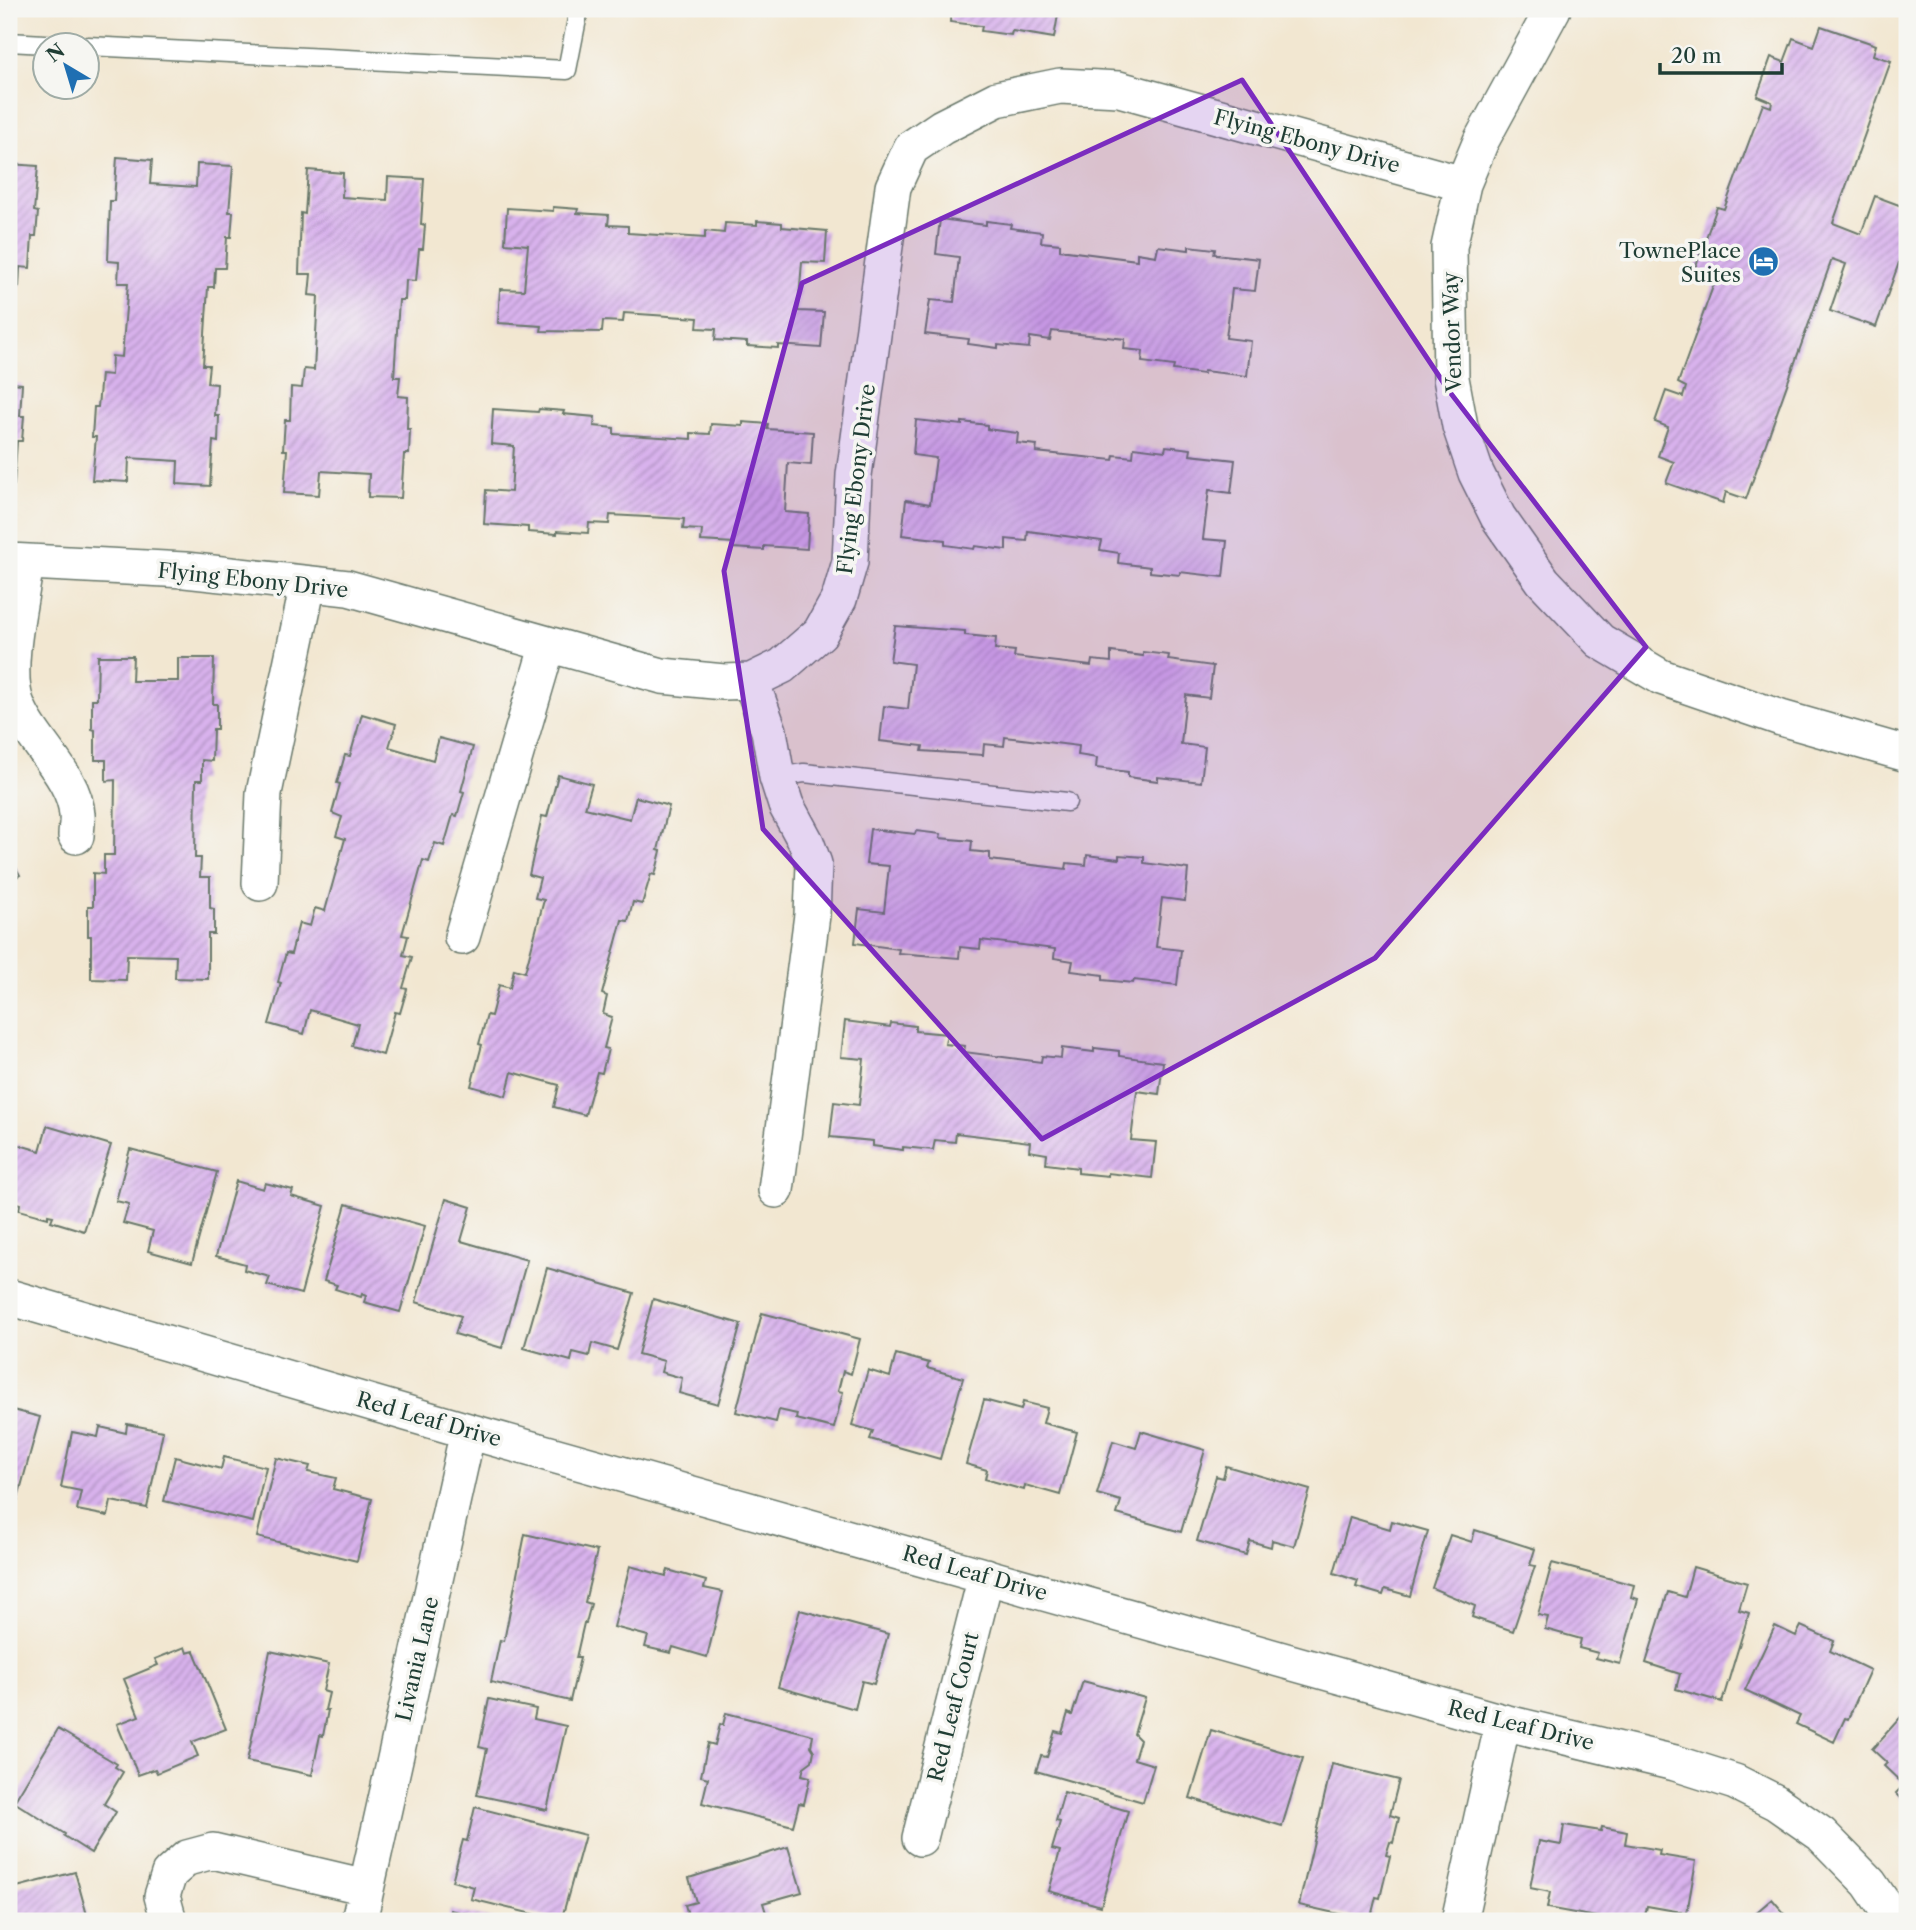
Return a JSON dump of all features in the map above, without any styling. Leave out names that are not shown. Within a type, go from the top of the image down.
[{"type":"street","name":"Vendor Way","points":[[1553,9],[1481,141],[1463,184],[1449,247],[1451,378],[1460,426],[1476,473],[1498,517],[1542,581],[1600,641],[1661,677],[1781,718],[1907,754]]},
{"type":"street","name":"Flying Ebony Drive","points":[[18,562],[184,570],[348,588],[662,676],[724,682],[751,681],[782,666],[820,633],[839,599],[850,562],[855,475],[893,187],[911,148],[942,127],[997,99],[1060,86],[1119,89],[1463,184]]},
{"type":"street","points":[[18,562],[11,678],[13,689],[24,722],[68,786],[77,813],[76,836]]},
{"type":"street","points":[[260,883],[264,793],[308,584]]},
{"type":"street","points":[[462,937],[548,644]]},
{"type":"street","points":[[751,681],[769,731],[777,777],[786,805],[807,842],[814,864],[811,915],[776,1191]]},
{"type":"street","name":"Red Leaf Drive","points":[[9,1297],[468,1431],[1503,1722],[1675,1763],[1735,1782],[1775,1802],[1821,1834],[1869,1883],[1895,1921]]},
{"type":"street","name":"Livania Lane","points":[[359,1921],[468,1431]]},
{"type":"street","name":"Red Leaf Court","points":[[920,1838],[986,1576]]},
{"type":"street","points":[[1459,1921],[1503,1722]]},
{"type":"street","points":[[169,1921],[162,1896],[169,1874],[187,1858],[213,1851],[366,1887]]},
{"type":"lane","points":[[102,47],[567,69],[579,9]]},
{"type":"lane","points":[[9,42],[32,43]]},
{"type":"lane","points":[[777,777],[804,773],[1066,802]]},
{"type":"highlighted area","points":[[1242,80],[1449,391],[1646,647],[1375,958],[1042,1139],[763,829],[724,571],[802,283]]},
{"type":"building","points":[[945,9],[1059,9],[1054,38],[1012,31],[1011,35],[981,31],[982,26],[950,22],[951,11]]},
{"type":"building","name":"TownePlace Suites","points":[[1821,26],[1876,45],[1873,55],[1891,61],[1833,223],[1861,234],[1875,196],[1907,208],[1907,240],[1876,327],[1830,311],[1846,264],[1832,259],[1746,499],[1726,492],[1723,503],[1666,483],[1674,462],[1658,456],[1668,427],[1655,422],[1666,391],[1683,397],[1686,387],[1678,383],[1715,281],[1693,274],[1717,207],[1724,209],[1763,104],[1771,107],[1772,102],[1757,96],[1771,57],[1784,62],[1793,38],[1814,46]]},
{"type":"building","points":[[117,157],[152,160],[150,184],[196,187],[197,164],[233,166],[229,212],[233,212],[231,237],[227,237],[225,268],[215,268],[214,287],[208,287],[203,365],[209,365],[207,383],[217,384],[215,416],[219,416],[218,442],[213,441],[210,486],[177,484],[178,461],[129,458],[128,482],[92,480],[96,437],[92,437],[94,407],[98,407],[101,374],[111,375],[112,356],[122,357],[128,283],[118,283],[119,262],[108,261],[110,201],[114,201]]},
{"type":"building","points":[[9,164],[38,166],[34,211],[38,212],[36,236],[32,236],[30,268],[20,267],[19,287],[12,287],[11,314],[9,314]]},
{"type":"building","points":[[308,170],[343,173],[342,197],[387,200],[388,177],[424,179],[421,224],[425,225],[423,249],[419,249],[416,281],[406,280],[405,300],[399,300],[394,377],[400,377],[398,396],[408,397],[407,429],[410,429],[409,454],[404,454],[401,498],[368,497],[369,474],[321,471],[319,495],[284,493],[287,450],[283,450],[285,420],[290,420],[291,387],[302,388],[304,369],[314,370],[318,296],[309,295],[311,274],[299,274],[301,213],[305,214]]},
{"type":"building","points":[[553,207],[578,209],[577,213],[609,215],[608,225],[628,226],[628,233],[705,238],[705,231],[724,233],[725,223],[757,225],[757,221],[782,223],[782,227],[827,231],[825,263],[802,262],[798,311],[824,312],[821,348],[747,346],[747,342],[715,340],[716,329],[697,328],[698,318],[624,313],[623,322],[603,321],[602,332],[541,331],[542,326],[498,323],[500,289],[524,290],[528,245],[505,243],[507,208],[553,211]]},
{"type":"building","points":[[940,219],[986,225],[986,221],[1011,224],[1010,228],[1042,232],[1041,242],[1060,244],[1060,250],[1137,260],[1137,253],[1156,256],[1158,246],[1189,250],[1189,246],[1215,249],[1214,254],[1259,259],[1255,291],[1232,289],[1226,338],[1251,341],[1247,376],[1173,370],[1174,366],[1142,362],[1143,351],[1124,349],[1125,339],[1052,331],[1050,340],[1030,337],[1029,348],[998,345],[998,348],[968,344],[969,339],[925,334],[930,300],[954,302],[959,257],[936,254]]},
{"type":"building","points":[[9,364],[13,364],[12,383],[22,384],[20,416],[24,416],[22,441],[17,441],[14,485],[9,485]]},
{"type":"building","points":[[493,409],[538,412],[539,409],[595,417],[594,426],[614,428],[614,434],[691,439],[691,433],[710,434],[711,424],[743,426],[743,422],[768,424],[767,429],[813,432],[811,465],[788,463],[785,512],[809,514],[807,549],[764,546],[764,550],[733,548],[734,543],[701,541],[702,530],[683,529],[684,519],[610,515],[609,524],[589,523],[588,533],[557,531],[557,534],[528,532],[528,527],[484,524],[486,490],[511,492],[514,446],[491,444]]},
{"type":"building","points":[[916,420],[987,425],[987,429],[1018,433],[1017,443],[1037,445],[1036,452],[1113,460],[1114,455],[1133,457],[1134,447],[1165,451],[1166,446],[1191,449],[1190,455],[1235,460],[1231,493],[1209,490],[1203,539],[1227,541],[1223,577],[1150,572],[1150,567],[1118,563],[1119,553],[1100,550],[1102,541],[1028,531],[1027,541],[1006,539],[1006,550],[945,545],[945,540],[902,535],[906,500],[930,504],[936,458],[913,455]]},
{"type":"building","points":[[895,626],[965,631],[965,635],[996,638],[995,649],[1015,651],[1014,657],[1091,666],[1092,660],[1111,662],[1111,652],[1143,656],[1143,652],[1169,655],[1168,660],[1213,666],[1209,698],[1186,695],[1181,744],[1205,747],[1201,782],[1128,777],[1128,772],[1096,768],[1097,758],[1078,755],[1079,746],[1005,737],[1004,746],[984,744],[983,755],[922,751],[923,746],[880,741],[884,706],[908,709],[913,664],[890,661]]},
{"type":"building","points":[[98,656],[133,656],[132,681],[178,681],[178,658],[214,658],[213,704],[217,704],[217,729],[213,729],[212,761],[202,760],[202,780],[196,780],[195,858],[201,858],[200,877],[210,877],[210,908],[214,909],[214,934],[208,934],[208,979],[175,978],[176,956],[127,955],[126,980],[91,979],[88,906],[93,906],[93,873],[104,874],[104,855],[114,855],[115,780],[106,781],[106,760],[95,760],[95,730],[92,729],[92,699],[97,699]]},
{"type":"building","points":[[362,714],[396,724],[389,747],[433,760],[439,738],[473,747],[457,816],[453,815],[444,846],[435,843],[429,862],[423,860],[402,935],[408,936],[403,955],[412,957],[403,988],[407,989],[400,1013],[395,1012],[383,1055],[352,1046],[358,1024],[310,1010],[304,1034],[269,1024],[281,983],[278,982],[286,953],[291,954],[299,923],[310,926],[315,908],[325,911],[345,839],[336,836],[342,817],[332,813],[340,784],[337,783],[345,755],[350,756]]},
{"type":"building","points":[[558,775],[592,784],[585,808],[630,819],[636,797],[669,806],[655,875],[651,874],[642,904],[633,902],[628,921],[622,920],[602,994],[607,996],[603,1014],[612,1017],[604,1048],[608,1049],[602,1073],[597,1072],[585,1115],[554,1107],[559,1085],[512,1072],[506,1096],[471,1086],[487,1015],[491,1016],[499,985],[510,988],[514,969],[525,972],[544,900],[535,898],[540,878],[529,875],[542,816],[547,817]]},
{"type":"building","points":[[870,829],[915,834],[916,831],[941,834],[940,838],[972,841],[971,851],[990,853],[990,860],[1066,869],[1067,863],[1086,865],[1087,855],[1119,859],[1119,855],[1144,857],[1144,863],[1188,869],[1185,901],[1162,898],[1156,947],[1181,950],[1177,985],[1103,980],[1103,975],[1071,971],[1073,961],[1054,958],[1055,949],[981,940],[980,949],[960,947],[959,958],[898,953],[899,949],[855,943],[859,909],[884,912],[889,866],[866,864]]},
{"type":"building","points":[[9,855],[20,875],[9,881]]},
{"type":"building","points":[[845,1021],[890,1027],[891,1023],[915,1026],[915,1031],[947,1034],[945,1044],[965,1046],[964,1052],[1041,1062],[1042,1056],[1061,1058],[1062,1048],[1094,1052],[1094,1048],[1119,1051],[1119,1056],[1163,1062],[1159,1094],[1137,1091],[1131,1140],[1156,1142],[1152,1178],[1078,1173],[1078,1168],[1046,1164],[1047,1154],[1029,1151],[1030,1142],[956,1133],[955,1142],[935,1140],[933,1150],[903,1147],[903,1150],[873,1146],[873,1141],[830,1137],[834,1102],[859,1105],[864,1059],[841,1057]]},
{"type":"building","points":[[47,1126],[111,1145],[84,1231],[51,1221],[53,1216],[48,1215],[48,1218],[19,1210],[20,1204],[9,1201],[9,1167],[16,1144],[40,1151]]},
{"type":"building","points":[[130,1149],[217,1172],[192,1263],[148,1251],[153,1231],[123,1223],[129,1204],[116,1201]]},
{"type":"building","points":[[236,1181],[263,1189],[265,1183],[293,1190],[291,1196],[325,1206],[301,1294],[267,1285],[270,1277],[244,1270],[245,1264],[216,1256]]},
{"type":"building","points":[[446,1199],[471,1207],[461,1241],[527,1260],[502,1348],[455,1334],[461,1316],[416,1302]]},
{"type":"building","points":[[346,1204],[425,1226],[400,1312],[364,1302],[366,1296],[335,1289],[337,1285],[324,1281]]},
{"type":"building","points":[[547,1268],[634,1293],[617,1350],[592,1343],[589,1356],[573,1352],[571,1361],[524,1348]]},
{"type":"building","points":[[653,1299],[741,1324],[718,1404],[679,1393],[682,1378],[661,1372],[664,1361],[638,1354]]},
{"type":"building","points":[[762,1313],[860,1339],[851,1374],[843,1371],[838,1391],[843,1392],[834,1428],[796,1419],[797,1414],[779,1410],[776,1422],[736,1412]]},
{"type":"building","points":[[896,1354],[929,1363],[927,1368],[963,1378],[940,1459],[870,1439],[873,1431],[852,1425],[868,1370],[890,1377]]},
{"type":"building","points":[[984,1400],[1021,1410],[1023,1402],[1047,1408],[1043,1423],[1077,1432],[1060,1495],[1025,1485],[1024,1490],[985,1479],[987,1470],[966,1464]]},
{"type":"building","points":[[9,1409],[40,1417],[10,1527],[9,1527]]},
{"type":"building","points":[[127,1424],[163,1431],[147,1508],[111,1501],[108,1516],[77,1510],[81,1491],[61,1487],[72,1432],[98,1437],[100,1427],[126,1433]]},
{"type":"building","points":[[1141,1431],[1205,1450],[1181,1532],[1117,1514],[1121,1501],[1097,1494],[1113,1441],[1136,1448]]},
{"type":"building","points":[[175,1457],[221,1469],[224,1457],[266,1467],[253,1522],[164,1501]]},
{"type":"building","points":[[276,1458],[310,1466],[308,1472],[336,1478],[333,1489],[372,1499],[357,1561],[257,1537]]},
{"type":"building","points":[[1226,1466],[1310,1490],[1294,1546],[1272,1540],[1271,1547],[1250,1541],[1246,1555],[1197,1541],[1216,1476],[1223,1478]]},
{"type":"building","points":[[1350,1517],[1390,1529],[1392,1521],[1428,1531],[1410,1596],[1385,1589],[1383,1595],[1356,1587],[1358,1581],[1334,1573]]},
{"type":"building","points":[[1475,1530],[1535,1549],[1530,1565],[1535,1566],[1513,1631],[1472,1617],[1475,1606],[1432,1588],[1450,1535],[1472,1542]]},
{"type":"building","points":[[525,1534],[597,1551],[585,1602],[591,1604],[576,1658],[580,1658],[570,1701],[491,1682],[500,1640],[504,1641]]},
{"type":"building","points":[[1552,1563],[1634,1585],[1631,1597],[1638,1599],[1620,1664],[1596,1658],[1598,1653],[1579,1648],[1581,1639],[1545,1629],[1548,1617],[1538,1615]]},
{"type":"building","points":[[630,1566],[666,1576],[668,1570],[706,1581],[704,1588],[723,1592],[707,1657],[673,1647],[671,1653],[645,1647],[648,1636],[614,1627]]},
{"type":"building","points":[[1693,1567],[1747,1583],[1739,1610],[1749,1613],[1722,1702],[1676,1689],[1680,1674],[1646,1663],[1668,1592],[1685,1597]]},
{"type":"building","points":[[800,1610],[888,1634],[874,1684],[862,1681],[855,1709],[778,1687]]},
{"type":"building","points":[[1775,1626],[1796,1636],[1801,1626],[1834,1641],[1830,1651],[1870,1670],[1848,1719],[1845,1718],[1834,1742],[1796,1724],[1800,1716],[1745,1690]]},
{"type":"building","points":[[185,1647],[187,1653],[194,1651],[226,1729],[192,1742],[198,1756],[157,1773],[155,1769],[138,1775],[117,1724],[139,1716],[124,1679],[158,1665],[155,1659]]},
{"type":"building","points":[[270,1651],[329,1664],[323,1691],[329,1693],[325,1710],[328,1710],[312,1775],[247,1761]]},
{"type":"building","points":[[1083,1681],[1145,1698],[1134,1734],[1140,1740],[1134,1759],[1154,1765],[1143,1802],[1036,1771],[1041,1756],[1047,1757],[1055,1731],[1062,1733],[1068,1713],[1072,1715]]},
{"type":"building","points":[[489,1699],[536,1709],[534,1719],[566,1726],[547,1810],[477,1795],[487,1749],[479,1747]]},
{"type":"building","points":[[1907,1710],[1907,1804],[1896,1793],[1904,1785],[1884,1766],[1887,1763],[1872,1749]]},
{"type":"building","points":[[726,1713],[813,1735],[812,1761],[804,1767],[802,1775],[810,1777],[804,1804],[799,1803],[793,1826],[702,1803],[708,1778],[701,1776],[708,1743],[715,1745]]},
{"type":"building","points":[[58,1729],[117,1764],[115,1767],[123,1772],[104,1804],[116,1812],[91,1853],[14,1802]]},
{"type":"building","points":[[1211,1730],[1303,1758],[1282,1826],[1190,1798]]},
{"type":"building","points":[[1332,1764],[1399,1780],[1390,1815],[1399,1818],[1393,1843],[1390,1842],[1386,1855],[1390,1856],[1380,1898],[1376,1897],[1370,1921],[1299,1905]]},
{"type":"building","points":[[1064,1792],[1128,1811],[1101,1906],[1049,1891],[1060,1851],[1052,1849],[1060,1822],[1056,1821]]},
{"type":"building","points":[[475,1807],[585,1835],[561,1921],[471,1899],[474,1887],[452,1881],[463,1840],[467,1841]]},
{"type":"building","points":[[1564,1825],[1601,1831],[1602,1827],[1627,1832],[1625,1844],[1660,1850],[1659,1855],[1696,1861],[1687,1913],[1647,1906],[1644,1921],[1618,1921],[1547,1908],[1550,1892],[1530,1888],[1539,1841],[1561,1845]]},
{"type":"building","points":[[788,1847],[802,1892],[763,1903],[767,1916],[771,1914],[773,1921],[690,1921],[685,1905],[696,1902],[689,1878]]},
{"type":"building","points":[[75,1872],[87,1915],[66,1921],[9,1921],[9,1889]]},
{"type":"building","points":[[1772,1899],[1791,1921],[1746,1921]]},
{"type":"building","points":[[450,1910],[496,1920],[496,1921],[448,1921]]},
{"type":"place","name":"TownePlace Suites","points":[[1764,262]]}]
